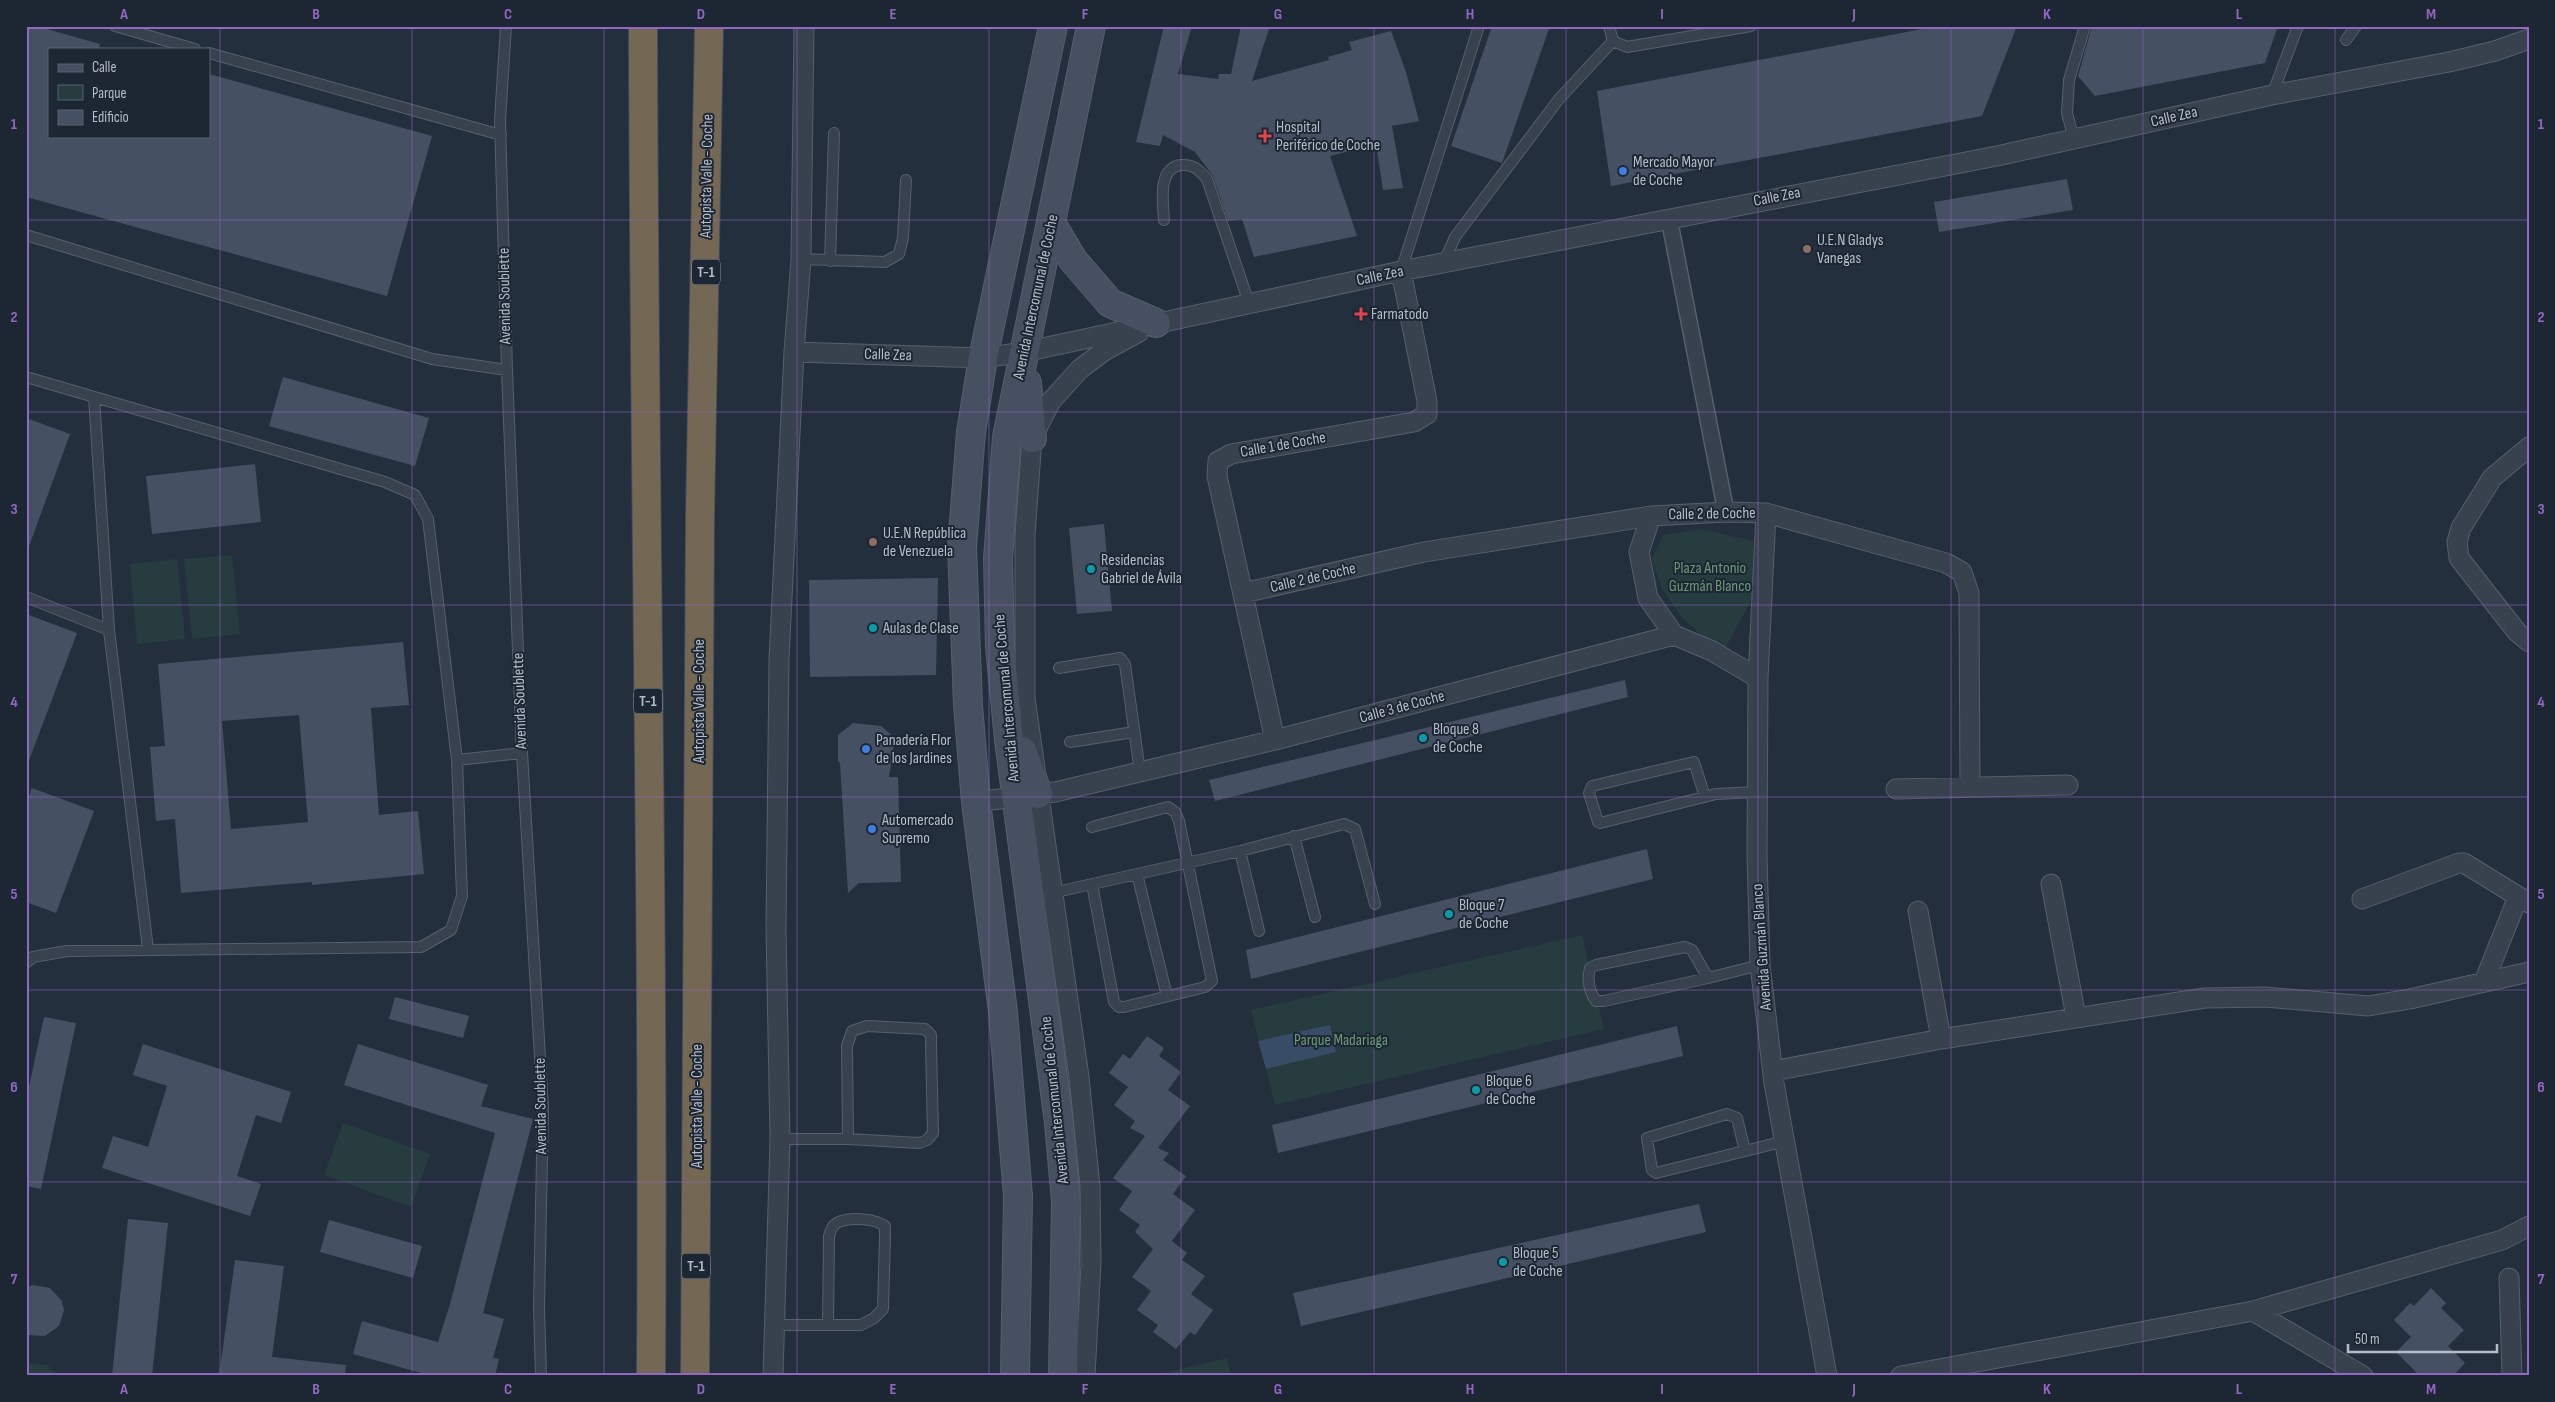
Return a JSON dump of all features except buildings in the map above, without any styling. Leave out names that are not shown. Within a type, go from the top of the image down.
[{"type":"highway","name":"T-1","points":[[643,26],[644,330],[653,1150],[651,1376]]},
{"type":"highway","name":"Autopista Valle - Coche","points":[[695,1376],[700,527],[709,26]]},
{"type":"main road","points":[[1015,1376],[1018,1196],[1003,1012],[976,802],[965,668],[962,547],[971,432],[983,358],[1053,26]]},
{"type":"main road","name":"Avenida Intercomunal de Coche","points":[[1063,1376],[1066,1202],[1027,796],[1015,699],[1000,647],[1000,520],[1007,437],[1092,26]]},
{"type":"main road","points":[[1051,223],[1073,260],[1110,303],[1156,323]]},
{"type":"main road","points":[[1024,352],[1032,438]]},
{"type":"main road","points":[[1015,699],[1027,796]]},
{"type":"street","points":[[773,1376],[780,1139],[776,929],[779,659],[794,352],[801,259],[804,26]]},
{"type":"street","name":"Calle Zea","points":[[794,352],[983,358],[1024,352],[1444,262],[2074,139],[2272,95],[2449,62],[2496,51],[2529,38]]},
{"type":"street","points":[[1669,218],[1726,512]]},
{"type":"street","name":"Calle 1 de Coche","points":[[1275,740],[1217,476],[1218,461],[1231,454],[1414,422],[1427,414],[1427,401],[1401,271]]},
{"type":"street","points":[[1032,438],[1051,401],[1069,379],[1104,351],[1156,323]]},
{"type":"street","name":"Avenida Intercomunal de Coche","points":[[1015,699],[1024,535],[1032,438]]},
{"type":"street","points":[[2529,447],[2492,478],[2461,528],[2457,542],[2459,558],[2517,632],[2529,642]]},
{"type":"street","name":"Calle 2 de Coche","points":[[1244,593],[1424,552],[1651,516],[1726,512],[1766,513],[1946,563],[1962,572],[1970,593],[1970,787]]},
{"type":"street","name":"Avenida Guzmán Blanco","points":[[1766,513],[1758,678],[1757,792],[1760,965],[1773,1071],[1827,1376]]},
{"type":"street","points":[[1651,516],[1639,552],[1648,598],[1674,635],[1712,651],[1758,678]]},
{"type":"street","name":"Calle 3 de Coche","points":[[976,802],[1027,796],[1275,740],[1674,635]]},
{"type":"street","points":[[1896,789],[2068,784]]},
{"type":"street","name":"Avenida Intercomunal de Coche","points":[[1027,796],[1052,892],[1079,1078],[1090,1186],[1091,1264],[1085,1376]]},
{"type":"street","points":[[2362,899],[2459,863],[2464,863],[2523,900],[2484,982]]},
{"type":"street","points":[[2052,884],[2076,1017]]},
{"type":"street","points":[[1918,910],[1941,1039]]},
{"type":"street","points":[[1773,1071],[1941,1039],[2206,998],[2265,998],[2368,1006],[2410,1000],[2529,972]]},
{"type":"street","points":[[1901,1376],[2253,1311],[2502,1240],[2529,1226]]},
{"type":"street","points":[[2509,1278],[2512,1376]]},
{"type":"street","points":[[2253,1311],[2362,1376]]},
{"type":"lane","points":[[115,26],[192,48]]},
{"type":"lane","name":"Avenida Soublette","points":[[506,26],[501,135],[507,370],[522,753],[543,1108],[539,1307],[541,1376]]},
{"type":"lane","points":[[1401,271],[1480,26]]},
{"type":"lane","points":[[1609,26],[1612,41]]},
{"type":"lane","points":[[1612,41],[1627,46],[1751,26]]},
{"type":"lane","points":[[2074,139],[2067,113],[2069,80],[2085,26]]},
{"type":"lane","points":[[2272,95],[2298,26]]},
{"type":"lane","points":[[2346,40],[2356,26]]},
{"type":"lane","points":[[1444,262],[1455,237],[1559,99],[1612,41]]},
{"type":"lane","points":[[210,53],[501,135]]},
{"type":"lane","points":[[830,261],[834,133]]},
{"type":"lane","points":[[1164,220],[1163,188],[1166,175],[1174,166],[1188,164],[1197,168],[1207,179],[1249,303]]},
{"type":"lane","points":[[801,259],[885,262],[899,254],[903,238],[906,180]]},
{"type":"lane","points":[[26,235],[432,359],[507,370]]},
{"type":"lane","points":[[26,377],[385,482],[415,496],[428,519],[457,760],[462,896],[451,930],[420,947],[67,951],[33,957],[26,963]]},
{"type":"lane","points":[[94,396],[109,630],[148,949]]},
{"type":"lane","points":[[26,597],[109,630]]},
{"type":"lane","points":[[1059,668],[1120,658],[1126,671],[1140,772]]},
{"type":"lane","points":[[1070,742],[1134,732]]},
{"type":"lane","points":[[457,760],[522,753]]},
{"type":"lane","points":[[1705,797],[1694,762],[1592,786],[1589,793],[1598,822],[1600,823],[1705,797],[1757,792]]},
{"type":"lane","points":[[1092,827],[1168,807],[1175,812],[1179,821],[1212,981],[1205,987],[1124,1008],[1119,1007],[1114,1002],[1092,884]]},
{"type":"lane","points":[[1052,892],[1240,851],[1344,824],[1355,830],[1374,904]]},
{"type":"lane","points":[[1294,836],[1315,916]]},
{"type":"lane","points":[[1240,851],[1259,931]]},
{"type":"lane","points":[[1137,874],[1167,996]]},
{"type":"lane","points":[[1708,978],[1692,950],[1685,946],[1596,965],[1590,968],[1588,975],[1592,995],[1596,1001],[1604,1001],[1708,978],[1760,965]]},
{"type":"lane","points":[[780,1139],[848,1139],[919,1143],[927,1140],[933,1133],[930,1035],[925,1029],[867,1026],[852,1031],[847,1046],[848,1139]]},
{"type":"lane","points":[[1745,1151],[1737,1118],[1727,1114],[1647,1138],[1652,1170],[1656,1174],[1785,1141]]},
{"type":"lane","points":[[774,1325],[828,1325],[861,1325],[874,1318],[883,1309],[885,1226],[877,1221],[840,1221],[833,1226],[829,1236],[828,1325]]},
{"type":"green space","name":"Plaza Antonio Guzmán Blanco","points":[[1701,529],[1753,541],[1756,592],[1726,647],[1711,645],[1681,616],[1661,587],[1652,559],[1663,535]]},
{"type":"green space","points":[[232,555],[240,634],[192,639],[184,559]]},
{"type":"green space","points":[[177,559],[185,639],[137,644],[130,564]]},
{"type":"green space","name":"Parque Madariaga","points":[[1582,935],[1604,1029],[1275,1105],[1251,1010]]},
{"type":"green space","points":[[343,1123],[430,1154],[411,1207],[324,1175]]},
{"type":"green space","points":[[1227,1358],[1231,1376],[1151,1376]]},
{"type":"green space","points":[[26,1363],[47,1365],[60,1376],[26,1376]]},
{"type":"water","points":[[1330,1025],[1336,1052],[1266,1069],[1258,1041]]},
{"type":"place","name":"Hospital Periférico de Coche","points":[[1265,136]]},
{"type":"place","name":"Mercado Mayor de Coche","points":[[1623,171]]},
{"type":"place","name":"U.E.N Gladys Vanegas","points":[[1807,249]]},
{"type":"place","name":"Farmatodo","points":[[1361,314]]},
{"type":"place","name":"U.E.N República de Venezuela","points":[[873,542]]},
{"type":"place","name":"Residencias Gabriel de Ávila","points":[[1091,569]]},
{"type":"place","name":"Aulas de Clase","points":[[873,628]]},
{"type":"place","name":"Bloque 8 de Coche","points":[[1423,738]]},
{"type":"place","name":"Panadería Flor de los Jardines","points":[[866,749]]},
{"type":"place","name":"Automercado Supremo","points":[[872,829]]},
{"type":"place","name":"Bloque 7 de Coche","points":[[1449,914]]},
{"type":"place","name":"Bloque 6 de Coche","points":[[1476,1090]]},
{"type":"place","name":"Bloque 5 de Coche","points":[[1503,1262]]}]
